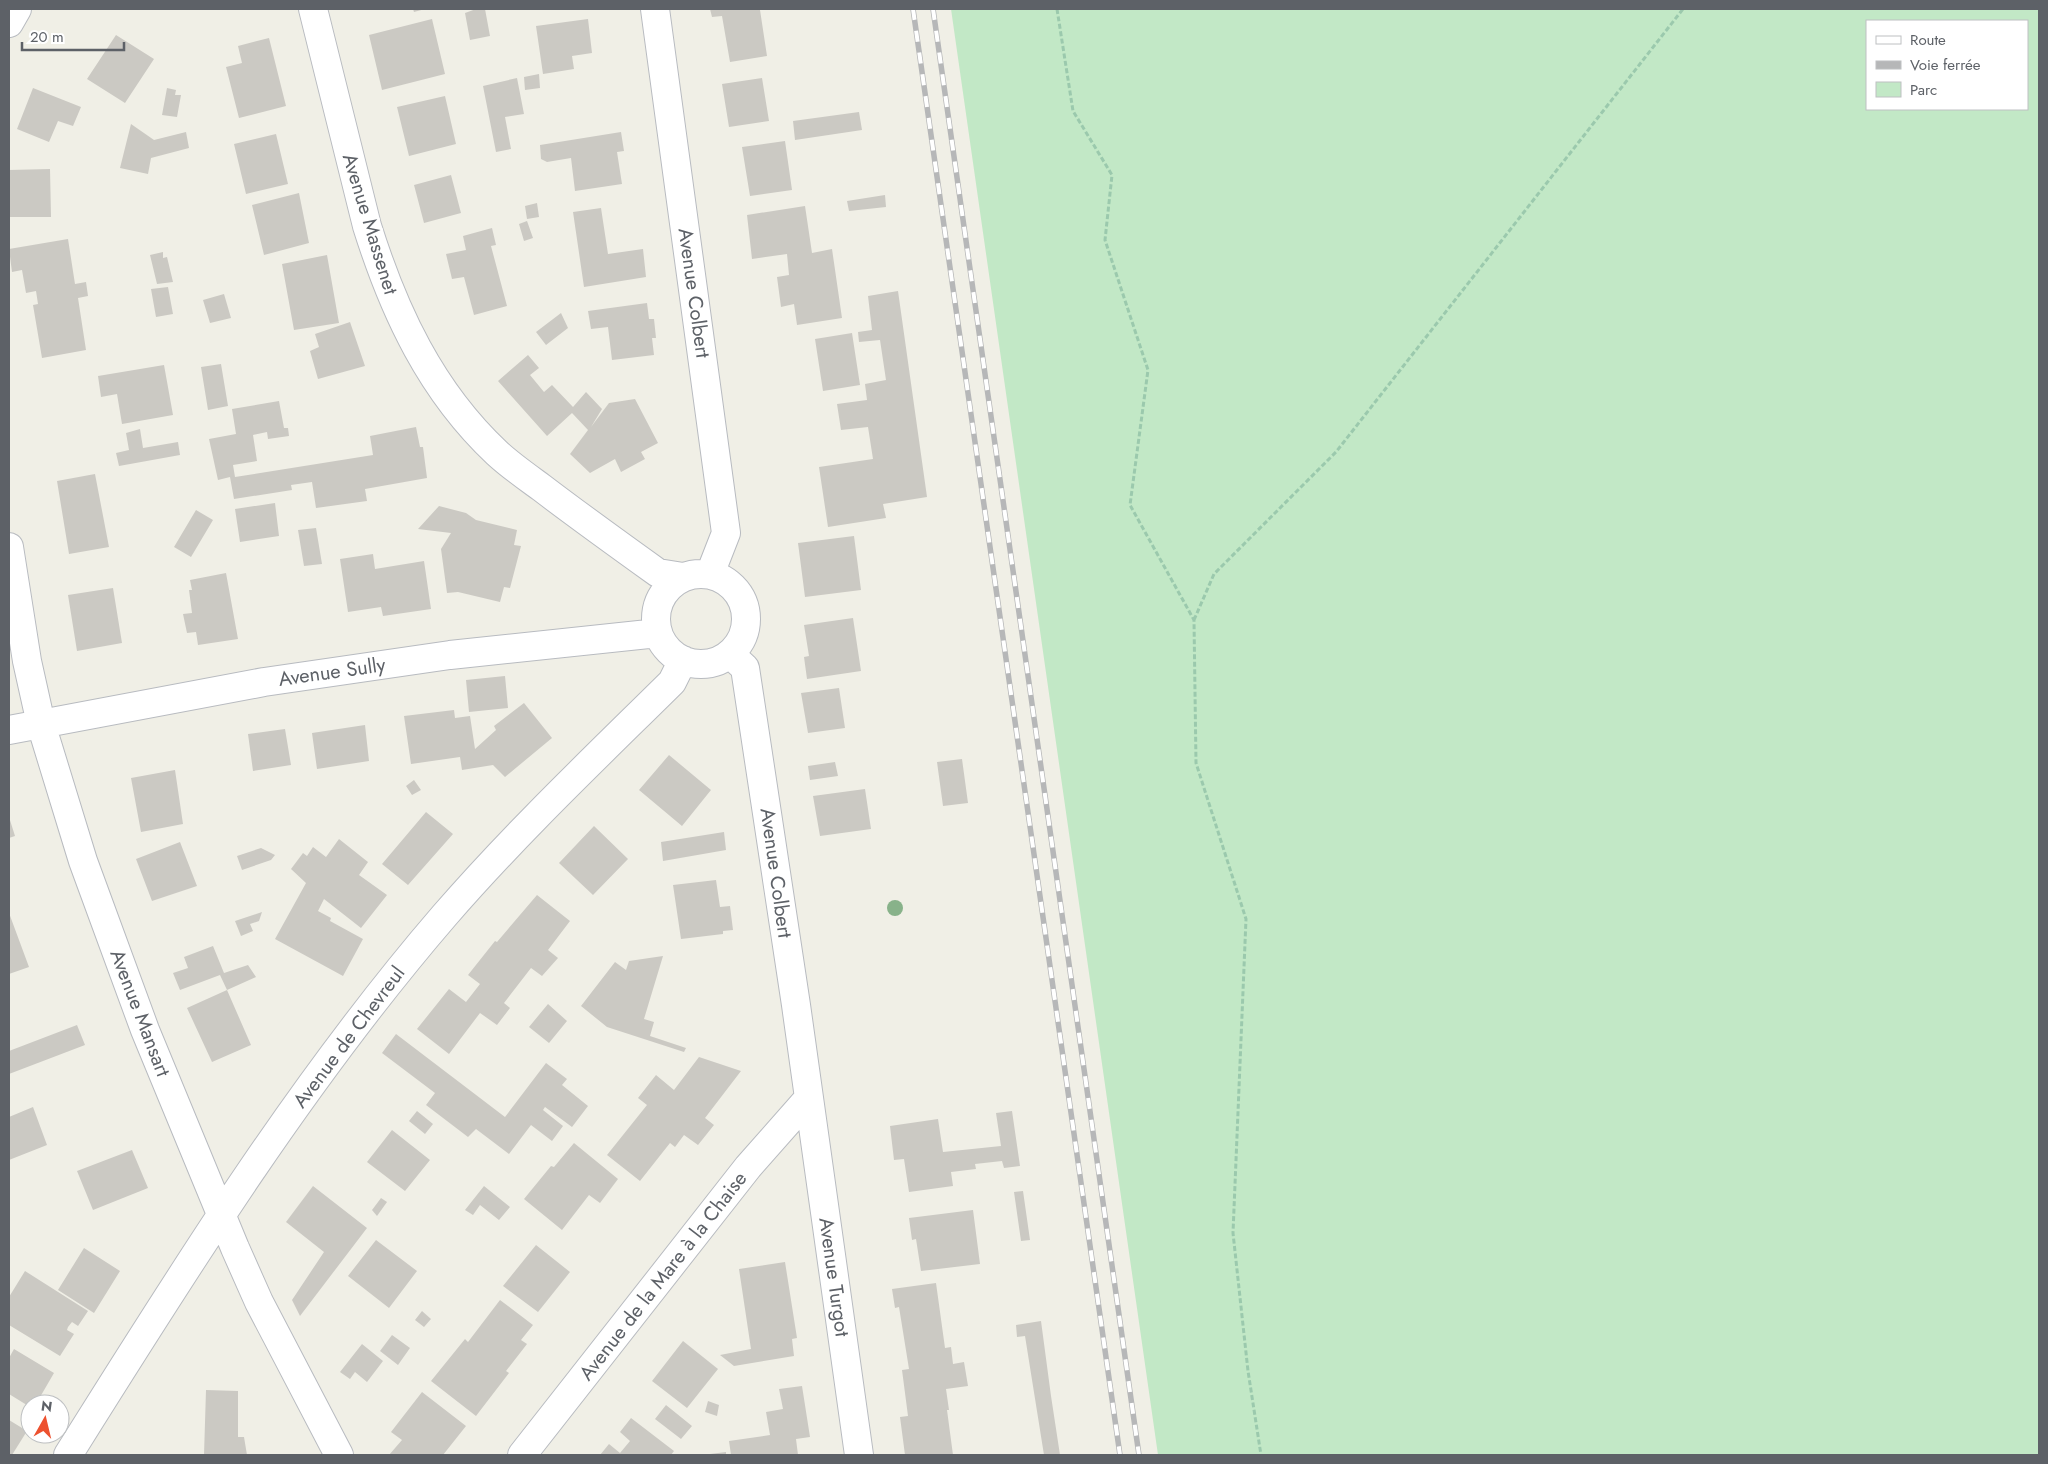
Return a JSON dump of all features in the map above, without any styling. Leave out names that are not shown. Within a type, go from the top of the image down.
[{"type":"street","points":[[9,23],[17,9]]},
{"type":"street","name":"Avenue Massenet","points":[[313,9],[377,260],[410,338],[429,373],[453,405],[498,454],[658,573],[683,577]]},
{"type":"street","name":"Avenue Colbert","points":[[655,9],[726,533],[710,574]]},
{"type":"street","name":"Avenue Mansart","points":[[9,547],[27,661],[41,724],[83,860],[145,1030],[184,1128],[223,1214],[259,1302],[339,1455]]},
{"type":"street","points":[[710,574],[724,580],[735,589],[743,601],[747,614],[746,629],[740,642],[730,654],[708,664],[695,664],[672,654],[658,633],[657,607],[663,594],[672,584],[683,577],[710,574]]},
{"type":"street","name":"Avenue Sully","points":[[9,730],[158,700],[264,682],[450,655],[658,633]]},
{"type":"street","name":"Avenue Colbert","points":[[730,654],[745,668],[808,1099]]},
{"type":"street","name":"Avenue de Chevreul","points":[[68,1455],[195,1252],[223,1214],[285,1121],[327,1064],[443,918],[515,837],[672,682],[683,660]]},
{"type":"street","name":"Avenue de la Mare à la Chaise","points":[[522,1455],[748,1167],[808,1099]]},
{"type":"street","name":"Avenue Turgot","points":[[808,1099],[859,1455]]},
{"type":"path","points":[[1058,9],[1073,111],[1112,175],[1105,240],[1148,370],[1130,505],[1194,620]]},
{"type":"path","points":[[1261,1455],[1248,1371],[1233,1233],[1246,919],[1196,763],[1194,620],[1214,574],[1336,452],[1683,9]]},
{"type":"green space","points":[[951,9],[2039,9],[2039,1455],[1158,1455]]},
{"type":"building","points":[[413,9],[425,9],[414,12]]},
{"type":"building","points":[[476,9],[485,9],[490,36],[470,40],[465,13]]},
{"type":"building","points":[[710,9],[760,10],[767,56],[730,62],[722,16],[712,17]]},
{"type":"building","points":[[432,19],[445,74],[382,90],[369,35]]},
{"type":"building","points":[[588,19],[592,53],[572,56],[574,69],[543,74],[536,26]]},
{"type":"building","points":[[116,35],[154,59],[125,103],[87,79]]},
{"type":"building","points":[[269,38],[286,106],[239,118],[226,67],[242,63],[238,46]]},
{"type":"building","points":[[539,74],[540,88],[525,90],[524,77]]},
{"type":"building","points":[[517,78],[524,114],[505,117],[511,149],[496,152],[483,86]]},
{"type":"building","points":[[762,78],[769,121],[729,127],[722,84]]},
{"type":"building","points":[[33,88],[81,107],[73,126],[58,121],[49,142],[17,129]]},
{"type":"building","points":[[167,88],[176,90],[175,95],[181,95],[177,117],[162,115]]},
{"type":"building","points":[[445,96],[456,144],[409,156],[397,107]]},
{"type":"building","points":[[859,112],[862,130],[795,140],[793,121]]},
{"type":"building","points":[[131,124],[154,140],[186,132],[189,148],[151,158],[148,174],[120,168]]},
{"type":"building","points":[[621,132],[624,151],[617,152],[622,184],[575,191],[571,158],[547,162],[541,159],[540,145]]},
{"type":"building","points":[[276,134],[288,184],[246,194],[234,144]]},
{"type":"building","points":[[785,141],[792,190],[750,196],[742,147]]},
{"type":"building","points":[[50,169],[51,217],[9,217],[9,170]]},
{"type":"building","points":[[451,175],[461,213],[424,223],[414,185]]},
{"type":"building","points":[[299,193],[309,243],[264,255],[252,205]]},
{"type":"building","points":[[885,195],[886,207],[849,211],[847,201]]},
{"type":"building","points":[[537,203],[539,217],[527,219],[525,206]]},
{"type":"building","points":[[805,206],[812,253],[832,249],[842,318],[797,325],[794,304],[781,307],[777,277],[789,275],[787,254],[752,259],[747,215]]},
{"type":"building","points":[[601,208],[608,254],[643,249],[646,277],[584,287],[573,212]]},
{"type":"building","points":[[527,221],[533,238],[524,241],[519,224]]},
{"type":"building","points":[[492,228],[496,245],[491,246],[507,306],[474,315],[464,277],[452,279],[446,254],[466,250],[463,236]]},
{"type":"building","points":[[68,239],[75,284],[86,282],[88,296],[78,298],[86,350],[42,358],[33,305],[38,304],[36,291],[26,293],[22,270],[12,272],[9,249]]},
{"type":"building","points":[[163,252],[163,258],[167,257],[173,282],[157,284],[150,255]]},
{"type":"building","points":[[327,255],[339,323],[294,330],[282,264]]},
{"type":"building","points":[[168,287],[173,314],[156,317],[151,289]]},
{"type":"building","points":[[898,291],[927,497],[883,504],[886,518],[828,527],[819,467],[873,459],[868,427],[841,430],[837,404],[867,400],[865,384],[886,380],[880,340],[859,342],[858,332],[872,330],[868,296]]},
{"type":"building","points":[[224,294],[231,318],[210,323],[203,300]]},
{"type":"building","points":[[647,303],[649,319],[654,319],[656,338],[652,338],[654,355],[612,360],[608,327],[591,329],[588,311]]},
{"type":"building","points":[[561,313],[568,328],[546,345],[536,332]]},
{"type":"building","points":[[350,322],[365,366],[318,379],[310,351],[319,347],[315,334]]},
{"type":"building","points":[[852,333],[860,385],[823,391],[815,339]]},
{"type":"building","points":[[528,355],[539,368],[530,375],[544,392],[552,385],[573,407],[586,392],[602,409],[591,427],[609,403],[635,399],[658,443],[641,452],[645,459],[621,472],[615,459],[590,473],[570,454],[588,430],[572,413],[547,436],[498,381]]},
{"type":"building","points":[[221,364],[228,406],[208,410],[201,367]]},
{"type":"building","points":[[164,365],[173,415],[122,424],[117,394],[101,397],[98,376]]},
{"type":"building","points":[[279,401],[284,428],[288,428],[289,436],[268,439],[267,432],[253,435],[257,461],[233,465],[235,477],[373,455],[370,436],[416,427],[420,447],[423,447],[427,478],[365,489],[367,501],[316,508],[312,482],[291,485],[292,490],[234,499],[230,477],[218,480],[209,439],[236,434],[232,409]]},
{"type":"building","points":[[140,429],[143,448],[178,442],[180,455],[119,466],[116,453],[129,450],[126,433]]},
{"type":"building","points":[[95,474],[109,547],[69,554],[57,481]]},
{"type":"building","points":[[275,503],[279,536],[240,542],[235,509]]},
{"type":"building","points":[[439,506],[466,513],[476,520],[517,530],[514,545],[521,546],[510,588],[504,587],[500,602],[458,592],[447,593],[441,549],[451,533],[418,529]]},
{"type":"building","points":[[196,510],[213,520],[191,557],[174,547]]},
{"type":"building","points":[[316,528],[322,564],[304,566],[298,530]]},
{"type":"building","points":[[854,536],[861,590],[805,597],[798,543]]},
{"type":"building","points":[[373,554],[375,569],[424,561],[431,609],[383,616],[381,607],[348,612],[340,559]]},
{"type":"building","points":[[226,573],[238,639],[198,645],[196,632],[187,633],[183,614],[192,613],[189,590],[192,590],[190,580]]},
{"type":"building","points":[[113,588],[122,643],[77,651],[68,595]]},
{"type":"building","points":[[853,618],[861,671],[807,679],[804,657],[809,656],[804,625]]},
{"type":"building","points":[[505,676],[508,708],[469,712],[466,680]]},
{"type":"building","points":[[839,688],[845,728],[808,733],[801,693]]},
{"type":"building","points":[[524,703],[552,738],[505,777],[493,765],[462,770],[460,757],[411,764],[404,716],[454,710],[455,718],[470,716],[475,749],[496,730],[494,726]]},
{"type":"building","points":[[365,725],[369,761],[317,769],[312,733]]},
{"type":"building","points":[[285,729],[291,765],[253,771],[248,734]]},
{"type":"building","points":[[669,755],[711,790],[682,826],[639,790]]},
{"type":"building","points":[[962,759],[968,803],[943,806],[937,762]]},
{"type":"building","points":[[835,762],[838,776],[810,780],[808,766]]},
{"type":"building","points":[[175,770],[183,824],[141,832],[131,778]]},
{"type":"building","points":[[414,780],[421,790],[412,795],[406,786]]},
{"type":"building","points":[[865,789],[871,829],[820,836],[813,796]]},
{"type":"building","points":[[426,812],[453,834],[408,885],[382,864]]},
{"type":"building","points":[[9,817],[15,836],[9,838]]},
{"type":"building","points":[[594,826],[628,859],[593,895],[559,863]]},
{"type":"building","points":[[724,832],[726,850],[663,861],[661,842]]},
{"type":"building","points":[[339,839],[368,862],[359,875],[387,895],[361,928],[324,899],[318,911],[331,918],[330,921],[363,939],[343,976],[275,939],[306,883],[291,869],[303,853],[307,856],[313,847],[326,857]]},
{"type":"building","points":[[180,842],[197,886],[152,901],[136,859]]},
{"type":"building","points":[[261,848],[275,855],[271,860],[242,870],[237,856]]},
{"type":"building","points":[[716,880],[720,907],[730,906],[733,930],[723,931],[723,934],[681,939],[673,885]]},
{"type":"building","points":[[537,895],[570,921],[548,950],[558,958],[542,976],[531,968],[504,1003],[510,1008],[497,1025],[480,1013],[449,1054],[417,1029],[449,989],[466,1002],[480,984],[468,975],[495,941],[497,942]]},
{"type":"building","points":[[262,912],[259,921],[250,924],[253,931],[241,936],[235,921]]},
{"type":"building","points":[[9,913],[29,967],[9,974]]},
{"type":"building","points":[[213,946],[224,973],[248,965],[256,977],[227,990],[220,975],[180,990],[173,973],[188,968],[184,957]]},
{"type":"building","points":[[663,956],[644,1019],[654,1022],[650,1036],[686,1048],[684,1052],[607,1027],[581,1006],[615,962],[626,970],[629,961]]},
{"type":"building","points":[[227,990],[251,1045],[212,1062],[187,1008]]},
{"type":"building","points":[[548,1004],[567,1021],[549,1043],[529,1027]]},
{"type":"building","points":[[77,1025],[85,1045],[9,1074],[9,1051]]},
{"type":"building","points":[[396,1034],[505,1117],[546,1063],[567,1079],[562,1085],[588,1106],[572,1127],[545,1107],[543,1110],[563,1126],[552,1141],[531,1125],[509,1154],[476,1129],[468,1137],[426,1105],[435,1093],[382,1053]]},
{"type":"building","points":[[699,1057],[741,1071],[705,1118],[714,1125],[698,1145],[684,1135],[675,1147],[670,1143],[640,1181],[607,1155],[647,1105],[638,1098],[656,1075],[674,1090]]},
{"type":"building","points":[[33,1107],[47,1145],[9,1160],[9,1117]]},
{"type":"building","points":[[417,1111],[433,1124],[425,1134],[409,1121]]},
{"type":"building","points":[[1012,1111],[1020,1166],[1004,1168],[1002,1161],[975,1164],[976,1169],[951,1172],[953,1186],[909,1192],[904,1159],[894,1160],[890,1126],[938,1119],[943,1152],[1001,1146],[996,1113]]},
{"type":"building","points":[[392,1130],[430,1160],[405,1191],[367,1162]]},
{"type":"building","points":[[574,1143],[618,1179],[600,1203],[589,1195],[562,1230],[524,1199],[551,1166],[554,1167]]},
{"type":"building","points":[[132,1150],[148,1188],[93,1210],[77,1171]]},
{"type":"building","points":[[313,1186],[367,1228],[300,1316],[292,1300],[324,1252],[286,1222]]},
{"type":"building","points":[[484,1186],[510,1207],[499,1220],[480,1205],[473,1215],[465,1210]]},
{"type":"building","points":[[1023,1191],[1030,1240],[1021,1241],[1014,1192]]},
{"type":"building","points":[[381,1198],[387,1202],[377,1216],[372,1210]]},
{"type":"building","points":[[973,1210],[980,1264],[921,1271],[916,1239],[912,1240],[909,1218]]},
{"type":"building","points":[[376,1240],[417,1271],[389,1308],[348,1276]]},
{"type":"building","points":[[536,1245],[570,1272],[538,1312],[503,1286]]},
{"type":"building","points":[[84,1248],[120,1271],[94,1313],[58,1290]]},
{"type":"building","points":[[785,1262],[797,1338],[792,1339],[794,1356],[734,1366],[720,1355],[751,1349],[739,1269]]},
{"type":"building","points":[[25,1271],[88,1311],[78,1326],[72,1322],[68,1327],[67,1330],[74,1334],[60,1356],[9,1325],[9,1297]]},
{"type":"building","points":[[936,1283],[945,1348],[951,1347],[953,1364],[964,1362],[968,1386],[946,1389],[953,1455],[905,1455],[900,1417],[908,1416],[902,1370],[909,1369],[899,1307],[895,1308],[892,1289]]},
{"type":"building","points":[[500,1300],[533,1325],[521,1340],[527,1344],[506,1371],[509,1373],[476,1416],[431,1381],[465,1339],[468,1342]]},
{"type":"building","points":[[422,1311],[431,1319],[424,1327],[415,1320]]},
{"type":"building","points":[[1041,1321],[1060,1455],[1044,1455],[1025,1336],[1017,1337],[1016,1325]]},
{"type":"building","points":[[392,1335],[410,1348],[398,1365],[380,1351]]},
{"type":"building","points":[[683,1341],[718,1369],[687,1408],[652,1381]]},
{"type":"building","points":[[362,1344],[383,1361],[367,1382],[355,1372],[350,1379],[340,1372]]},
{"type":"building","points":[[14,1349],[54,1373],[42,1394],[20,1394],[20,1401],[9,1394],[9,1358]]},
{"type":"building","points":[[802,1386],[810,1437],[796,1439],[798,1455],[731,1455],[729,1441],[770,1435],[766,1412],[783,1409],[779,1389]]},
{"type":"building","points":[[206,1390],[238,1391],[238,1437],[244,1437],[247,1455],[204,1455]]},
{"type":"building","points":[[422,1392],[466,1426],[443,1455],[389,1455],[402,1440],[391,1432]]},
{"type":"building","points":[[708,1401],[719,1405],[717,1416],[705,1412]]},
{"type":"building","points":[[666,1405],[692,1426],[681,1439],[655,1419]]},
{"type":"building","points":[[631,1418],[674,1451],[671,1455],[600,1455],[609,1444],[620,1453],[630,1441],[620,1432]]},
{"type":"building","points":[[9,1420],[20,1427],[20,1442],[12,1455],[9,1455]]},
{"type":"building","points":[[726,1452],[726,1455],[710,1455],[710,1454]]},
{"type":"railway","points":[[913,9],[1120,1455]]},
{"type":"railway","points":[[933,9],[1139,1455]]}]
